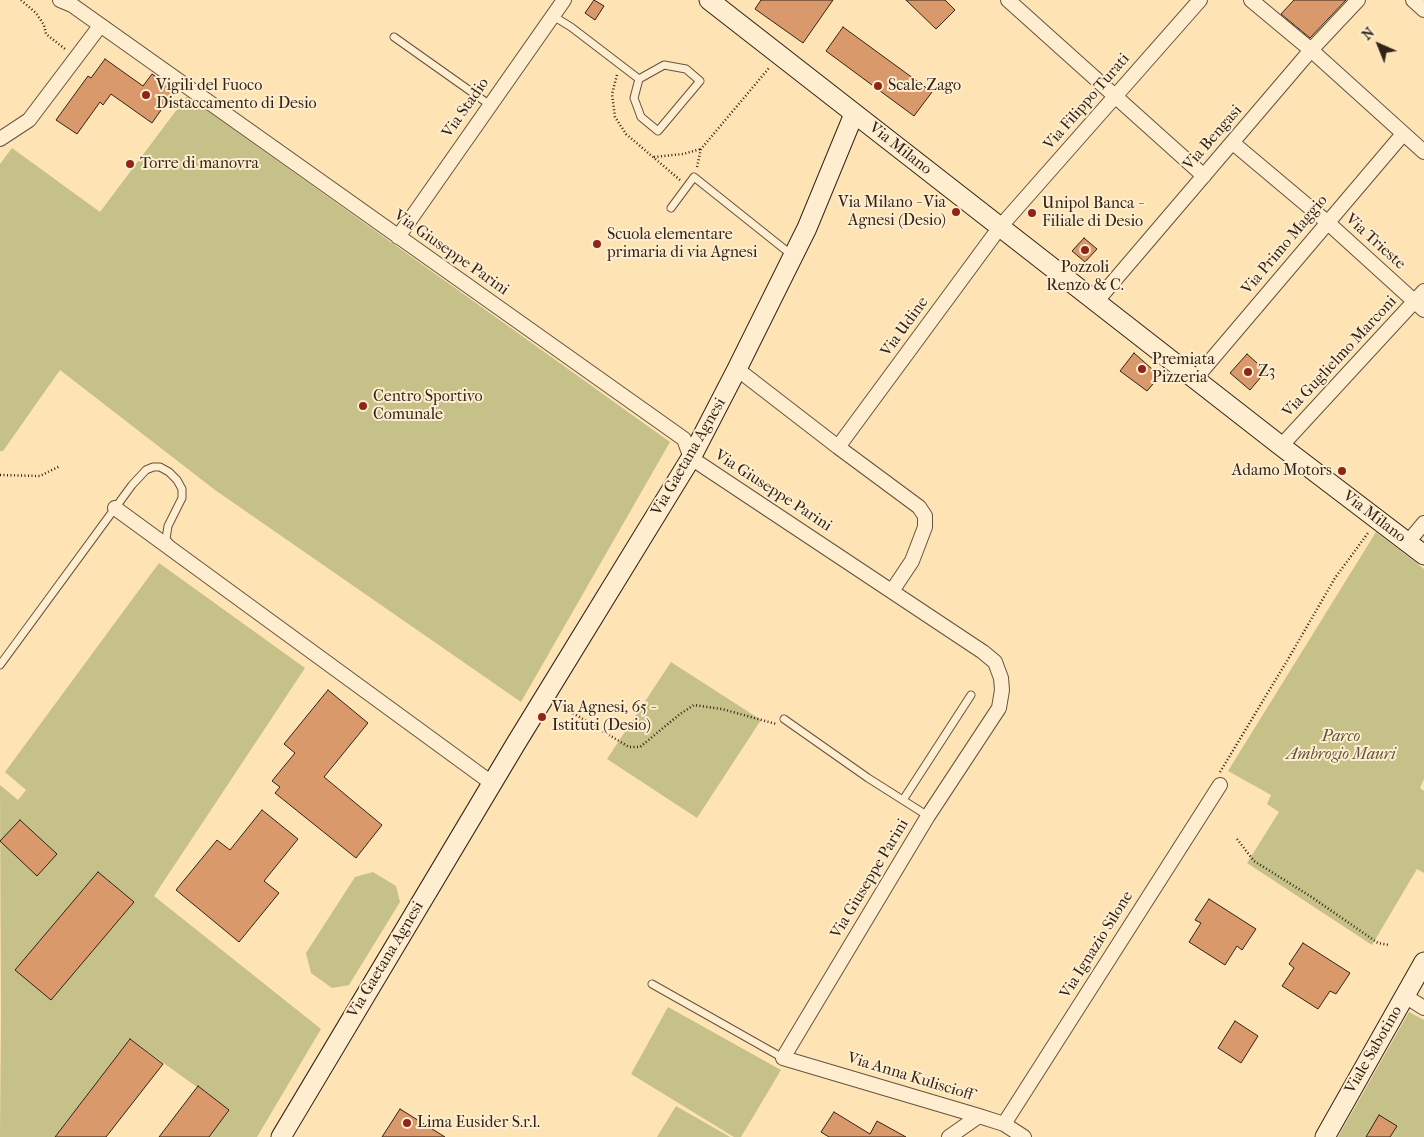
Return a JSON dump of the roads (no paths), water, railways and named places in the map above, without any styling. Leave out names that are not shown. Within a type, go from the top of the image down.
[{"type":"street","name":"Via Stadio","points":[[398,237],[564,0]]},
{"type":"street","name":"Via Milano","points":[[709,0],[1281,446],[1424,555]]},
{"type":"street","points":[[1008,0],[1204,176]]},
{"type":"street","name":"Via Filippo Turati","points":[[1000,227],[1200,0]]},
{"type":"street","points":[[1251,0],[1312,50],[1424,152]]},
{"type":"street","name":"Via Bengasi","points":[[1096,302],[1312,50],[1358,0]]},
{"type":"street","points":[[1413,0],[1424,10]]},
{"type":"street","name":"Via Giuseppe Parini","points":[[67,2],[684,439],[691,458],[983,652],[994,662],[1001,678],[1002,690],[998,708],[928,816],[784,1058]]},
{"type":"street","points":[[0,139],[29,120],[100,26]]},
{"type":"street","name":"Via Gaetana Agnesi","points":[[281,1137],[691,458],[794,256],[818,204],[854,114]]},
{"type":"street","name":"Via Primo Maggio","points":[[1195,379],[1403,134]]},
{"type":"street","name":"Via Trieste","points":[[1233,143],[1421,301]]},
{"type":"street","name":"Via Udine","points":[[838,447],[1000,227]]},
{"type":"street","name":"Via Guglielmo Marconi","points":[[1281,446],[1421,301]]},
{"type":"street","points":[[737,369],[919,507],[925,516],[925,527],[912,561],[892,591]]},
{"type":"street","points":[[115,508],[493,784]]},
{"type":"street","points":[[1408,542],[1424,523]]},
{"type":"street","name":"Via Ignazio Silone","points":[[1004,1124],[1220,785]]},
{"type":"street","name":"Viale Sabotino","points":[[1325,1137],[1424,962]]},
{"type":"street","points":[[1405,996],[1424,1008]]},
{"type":"street","name":"Via Anna Kuliscioff","points":[[784,1058],[1004,1124],[1024,1137]]},
{"type":"street","points":[[950,1137],[979,1116]]},
{"type":"lane","points":[[553,16],[571,27],[639,79]]},
{"type":"lane","points":[[394,37],[490,105]]},
{"type":"lane","points":[[664,65],[686,69],[700,81],[658,131],[641,117],[634,98],[639,79],[664,65]]},
{"type":"lane","points":[[671,208],[694,176],[794,256]]},
{"type":"lane","points":[[0,665],[132,485],[146,470],[153,467],[160,467],[169,472],[182,489],[182,498],[168,526],[166,539],[178,554]]},
{"type":"lane","points":[[903,800],[971,695]]},
{"type":"lane","points":[[784,719],[928,816]]},
{"type":"lane","points":[[652,984],[784,1058]]},
{"type":"place","name":"Scale Zago","points":[[878,86]]},
{"type":"place","name":"Vigili del Fuoco Distaccamento di Desio","points":[[146,95]]},
{"type":"place","name":"Torre di manovra","points":[[130,164]]},
{"type":"place","name":"Via Milano - Via Agnesi (Desio)","points":[[956,212]]},
{"type":"place","name":"Unipol Banca - Filiale di Desio","points":[[1032,213]]},
{"type":"place","name":"Scuola elementare primaria di via Agnesi","points":[[597,244]]},
{"type":"place","name":"Pozzoli Renzo & C.","points":[[1085,250]]},
{"type":"place","name":"Premiata Pizzeria","points":[[1142,369]]},
{"type":"place","name":"Z3","points":[[1248,372]]},
{"type":"place","name":"Centro Sportivo Comunale","points":[[363,406]]},
{"type":"place","name":"Adamo Motors","points":[[1342,471]]},
{"type":"place","name":"Via Agnesi, 65 - Istituti (Desio)","points":[[542,717]]},
{"type":"place","name":"Lima Eusider S.r.l.","points":[[407,1123]]},
{"type":"park label","name":"Parco Ambrogio Mauri","points":[[1341,746]]}]
